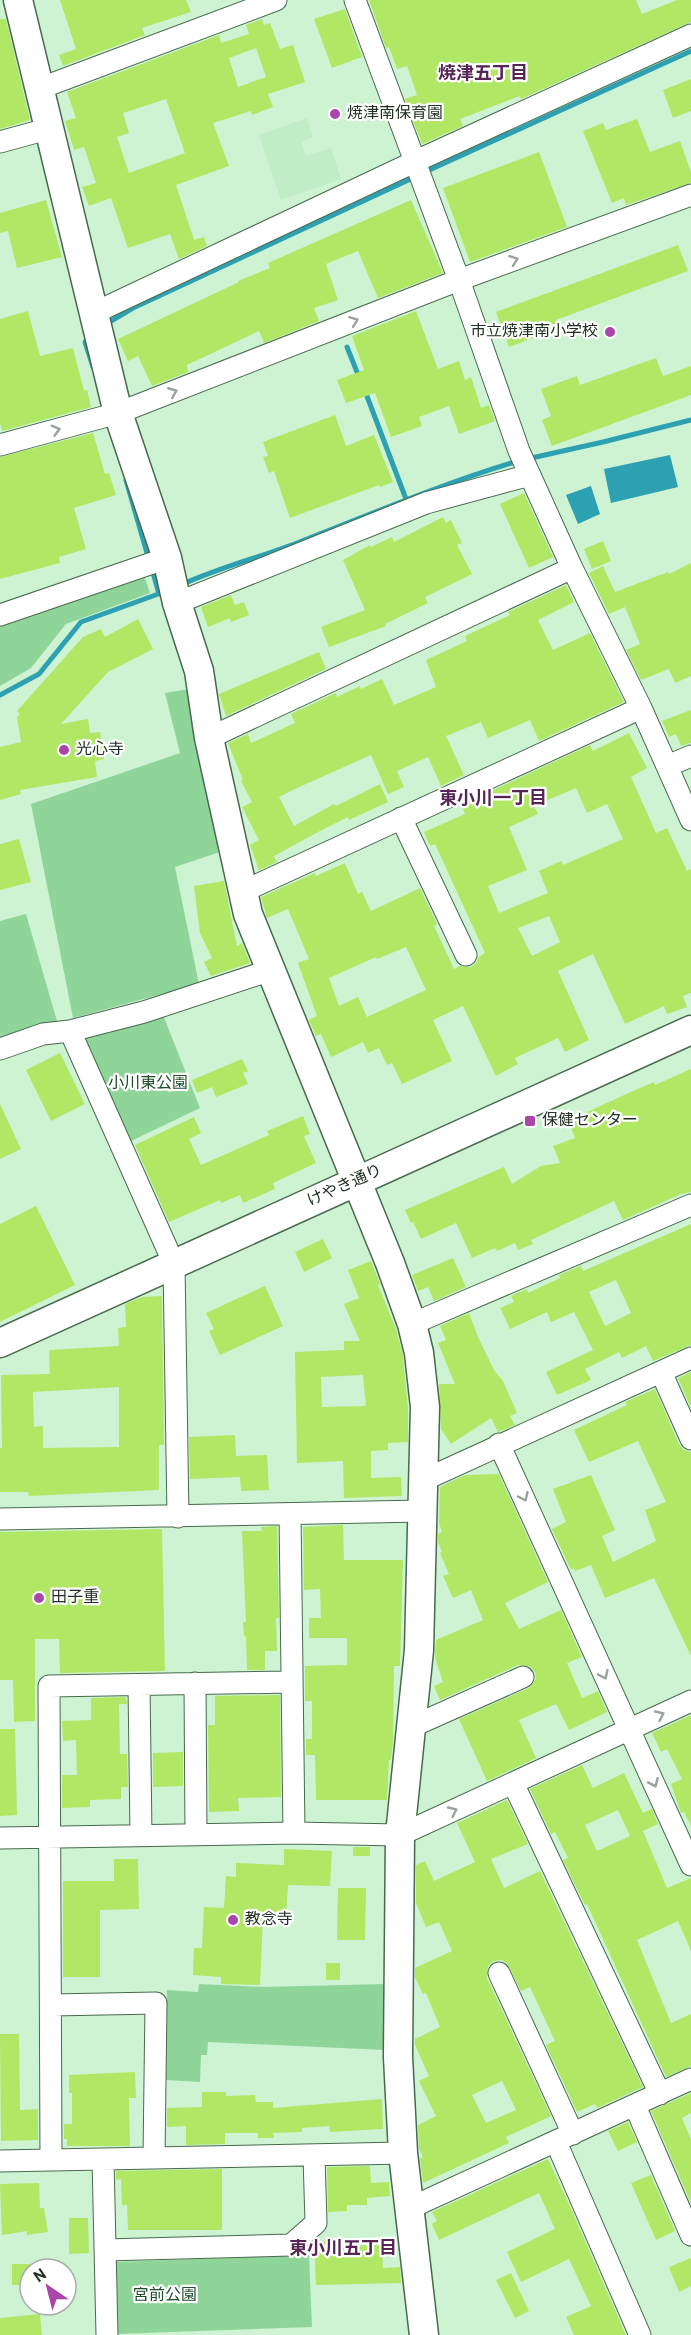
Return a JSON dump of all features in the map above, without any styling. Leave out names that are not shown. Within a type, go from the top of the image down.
[{"type":"street","points":[[18,0],[51,128],[118,414],[166,558],[177,603],[199,670],[209,738],[248,914],[357,1181],[412,1324],[419,1353],[425,1407],[419,1650],[400,1835],[398,2057],[403,2154],[424,2335]]},
{"type":"street","points":[[41,88],[276,0]]},
{"type":"street","points":[[355,0],[459,280],[519,451],[572,568],[641,708],[691,820]]},
{"type":"street","points":[[94,313],[414,162],[691,35]]},
{"type":"street","points":[[0,142],[51,128]]},
{"type":"street","points":[[0,445],[118,414],[459,280],[691,195]]},
{"type":"street","points":[[177,603],[426,503],[530,475]]},
{"type":"street","points":[[0,615],[166,558]]},
{"type":"street","points":[[209,738],[572,568]]},
{"type":"street","points":[[244,891],[641,708]]},
{"type":"street","points":[[667,766],[691,756]]},
{"type":"street","points":[[401,818],[466,955]]},
{"type":"street","points":[[0,1049],[44,1034],[70,1031],[144,1012],[271,970]]},
{"type":"street","name":"けやき通り","points":[[0,1343],[691,1030]]},
{"type":"street","points":[[70,1031],[174,1264],[178,1517]]},
{"type":"street","points":[[412,1324],[691,1204]]},
{"type":"street","points":[[424,1480],[691,1358]]},
{"type":"street","points":[[661,1372],[691,1439]]},
{"type":"street","points":[[499,1444],[691,1865]]},
{"type":"street","points":[[0,1519],[422,1511]]},
{"type":"street","points":[[290,1514],[294,1833]]},
{"type":"street","points":[[411,1727],[522,1677]]},
{"type":"street","points":[[51,2159],[49,1686],[292,1682]]},
{"type":"street","points":[[195,1683],[196,1834]]},
{"type":"street","points":[[139,1685],[141,1835]]},
{"type":"street","points":[[0,1838],[294,1833],[400,1835],[691,1701]]},
{"type":"street","points":[[513,1783],[660,2094]]},
{"type":"street","points":[[499,1973],[640,2335]]},
{"type":"street","points":[[52,2004],[156,2003],[154,2158]]},
{"type":"street","points":[[410,2208],[691,2079]]},
{"type":"street","points":[[635,2106],[691,2235]]},
{"type":"street","points":[[0,2161],[403,2154]]},
{"type":"street","points":[[105,2250],[291,2245],[316,2223],[314,2156]]},
{"type":"street","points":[[103,2159],[107,2335]]},
{"type":"shaded area","points":[[307,118],[313,137],[301,142],[306,156],[331,148],[341,179],[281,200],[259,135]]},
{"type":"green space","points":[[144,575],[150,593],[66,624],[31,668],[0,686],[0,625]]},
{"type":"green space","points":[[189,689],[220,852],[175,867],[199,984],[73,1018],[31,804],[180,753],[165,693]]},
{"type":"green space","points":[[26,914],[57,1021],[0,1036],[0,921]]},
{"type":"green space","name":"小川東公園","points":[[163,1015],[200,1108],[129,1142],[85,1037]]},
{"type":"green space","points":[[199,1984],[263,1987],[384,1984],[384,2050],[208,2042],[207,2055],[201,2055],[200,2082],[166,2080],[167,1990],[198,1992]]},
{"type":"green space","name":"宮前公園","points":[[309,2255],[312,2327],[116,2334],[114,2262]]},
{"type":"water","points":[[670,455],[678,487],[611,503],[604,469]]},
{"type":"water","points":[[591,486],[600,514],[578,524],[566,495]]},
{"type":"building","points":[[60,0],[186,0],[191,12],[142,28],[145,35],[63,66],[59,55],[76,49]]},
{"type":"building","points":[[369,0],[636,0],[642,14],[677,0],[691,0],[691,22],[521,99],[520,96],[460,119],[463,126],[422,144],[405,99],[417,95],[407,66],[397,69],[389,47],[386,48]]},
{"type":"building","points":[[345,9],[362,57],[332,68],[314,19]]},
{"type":"building","points":[[0,19],[6,19],[30,120],[0,129]]},
{"type":"building","points":[[262,19],[264,25],[270,23],[280,49],[293,45],[305,82],[268,94],[273,107],[252,115],[251,111],[213,123],[229,166],[176,185],[194,240],[204,237],[207,246],[179,259],[170,234],[128,248],[111,198],[89,206],[82,187],[96,183],[84,147],[74,150],[65,121],[76,118],[67,92],[219,35],[221,43],[249,34],[246,25]],"holes":[[[256,48],[266,77],[238,87],[229,58]],[[166,99],[185,153],[129,173],[117,137],[129,133],[123,113]]]},
{"type":"building","points":[[691,79],[691,111],[673,118],[663,90]]},
{"type":"building","points":[[637,119],[650,152],[680,141],[691,172],[691,183],[626,205],[624,198],[612,203],[583,131],[603,123],[606,130]]},
{"type":"building","points":[[539,152],[567,227],[470,262],[443,188]]},
{"type":"building","points":[[46,200],[62,257],[17,268],[8,231],[0,233],[0,213]]},
{"type":"building","points":[[411,200],[443,273],[378,298],[358,251],[326,264],[338,300],[314,308],[319,321],[264,343],[259,331],[187,365],[188,372],[152,386],[138,356],[128,361],[118,339],[270,268],[268,263]]},
{"type":"building","points":[[678,245],[688,271],[556,320],[559,328],[509,347],[496,312]]},
{"type":"building","points":[[28,311],[40,356],[73,348],[84,391],[87,390],[91,407],[2,431],[0,423],[0,319]]},
{"type":"building","points":[[416,311],[438,369],[459,361],[465,380],[471,377],[481,408],[489,405],[495,421],[459,434],[449,406],[419,417],[422,426],[391,437],[375,393],[346,403],[337,380],[364,370],[352,336]]},
{"type":"building","points":[[656,358],[663,376],[691,366],[691,395],[552,446],[542,420],[551,416],[541,389],[577,376],[580,385]]},
{"type":"building","points":[[335,415],[346,446],[374,435],[393,482],[290,518],[274,471],[269,473],[263,457],[268,456],[263,442]]},
{"type":"building","points":[[93,433],[105,474],[109,473],[116,495],[74,508],[86,549],[59,557],[60,563],[0,579],[0,457]]},
{"type":"building","points":[[524,493],[553,557],[529,568],[500,504]]},
{"type":"building","points":[[443,517],[446,523],[451,520],[462,543],[457,545],[472,574],[425,597],[428,603],[385,624],[386,626],[329,647],[321,627],[365,610],[343,560],[370,545],[371,547],[392,537],[394,542]]},
{"type":"building","points":[[603,541],[611,561],[592,569],[584,549]]},
{"type":"building","points":[[691,563],[691,676],[675,683],[669,669],[641,680],[626,650],[640,644],[625,607],[609,614],[589,573],[603,566],[615,592],[668,572],[669,574]]},
{"type":"building","points":[[566,585],[574,602],[538,620],[553,650],[590,633],[624,702],[539,741],[530,720],[488,738],[481,722],[446,736],[464,775],[441,786],[428,757],[397,771],[404,787],[388,794],[371,755],[297,788],[279,797],[294,826],[334,804],[336,806],[380,784],[388,802],[349,820],[348,817],[320,831],[274,856],[277,862],[259,870],[250,845],[259,840],[242,807],[252,802],[241,781],[243,780],[228,743],[248,734],[251,743],[295,723],[291,714],[336,693],[337,697],[382,679],[394,705],[436,687],[426,660],[467,641],[465,636],[510,615],[508,612]]},
{"type":"building","points":[[231,595],[235,605],[244,602],[249,615],[231,622],[230,618],[208,627],[201,607]]},
{"type":"building","points":[[138,619],[153,649],[108,672],[61,724],[88,719],[90,733],[100,732],[104,759],[95,761],[97,777],[20,790],[21,794],[0,800],[0,747],[21,742],[17,717],[20,714],[17,711],[83,637],[101,629],[105,637]]},
{"type":"building","points":[[319,652],[326,669],[226,716],[219,694]]},
{"type":"building","points":[[691,710],[691,743],[681,746],[676,734],[669,737],[662,721]]},
{"type":"building","points":[[629,733],[647,768],[631,777],[656,833],[667,828],[687,871],[691,869],[691,993],[683,996],[687,1007],[667,1014],[664,1006],[625,1024],[593,954],[558,971],[589,1040],[565,1052],[558,1038],[515,1058],[518,1064],[496,1076],[463,1006],[433,1020],[452,1061],[402,1084],[392,1063],[387,1065],[379,1048],[368,1053],[363,1042],[331,1057],[321,1034],[316,1036],[309,1020],[317,1016],[298,963],[309,959],[288,909],[267,918],[261,897],[315,873],[316,876],[345,863],[358,894],[362,892],[371,911],[420,888],[454,969],[460,966],[471,967],[485,953],[435,844],[430,846],[424,832],[465,814],[461,805],[590,745],[593,751]],"holes":[[[576,788],[587,813],[607,804],[623,839],[563,865],[561,861],[539,871],[548,893],[499,913],[488,886],[527,870],[509,827],[538,814],[534,806]],[[549,916],[560,942],[532,956],[518,928]],[[406,947],[426,990],[367,1017],[358,997],[339,1006],[329,978],[376,957],[377,959]]]},
{"type":"building","points":[[19,839],[31,882],[0,890],[0,844]]},
{"type":"building","points":[[224,881],[237,946],[242,943],[250,963],[211,976],[204,962],[212,958],[200,933],[194,886]]},
{"type":"building","points":[[60,1053],[85,1104],[51,1121],[26,1070]]},
{"type":"building","points":[[242,1059],[248,1071],[243,1073],[248,1084],[216,1097],[212,1087],[197,1093],[192,1080]]},
{"type":"building","points":[[691,1069],[691,1192],[681,1194],[623,1220],[614,1201],[531,1240],[533,1244],[518,1250],[515,1243],[497,1251],[495,1248],[472,1258],[456,1223],[421,1239],[413,1222],[411,1223],[405,1210],[504,1167],[512,1184],[541,1166],[560,1163],[553,1146],[575,1138],[569,1123],[633,1091],[654,1082],[655,1085]]},
{"type":"building","points":[[0,1104],[21,1149],[0,1159]]},
{"type":"building","points":[[303,1116],[310,1134],[304,1136],[316,1163],[273,1183],[275,1189],[243,1203],[240,1195],[221,1203],[220,1200],[169,1222],[135,1145],[194,1117],[201,1133],[189,1139],[201,1165],[269,1135],[267,1131]]},
{"type":"building","points":[[36,1206],[75,1285],[0,1322],[0,1224]]},
{"type":"building","points":[[691,1224],[691,1345],[653,1361],[646,1346],[622,1358],[619,1352],[585,1369],[591,1380],[557,1395],[546,1372],[593,1350],[574,1312],[551,1322],[547,1312],[510,1329],[500,1308],[514,1302],[511,1296],[527,1289],[528,1293],[560,1278],[559,1275],[581,1266],[583,1271]],"holes":[[[616,1280],[631,1313],[605,1326],[589,1292]]]},
{"type":"building","points":[[323,1239],[332,1258],[304,1272],[295,1252]]},
{"type":"building","points":[[453,1258],[466,1287],[434,1301],[428,1287],[418,1291],[412,1275]]},
{"type":"building","points":[[371,1261],[396,1329],[403,1356],[408,1408],[408,1442],[388,1443],[388,1450],[371,1451],[371,1478],[401,1477],[402,1496],[344,1498],[343,1461],[297,1463],[295,1352],[344,1350],[344,1341],[360,1341],[344,1304],[359,1298],[348,1270]],"holes":[[[363,1375],[366,1406],[322,1407],[321,1377]]]},
{"type":"building","points":[[265,1286],[283,1326],[220,1355],[209,1331],[214,1329],[206,1313]]},
{"type":"building","points":[[162,1296],[164,1445],[159,1445],[159,1490],[29,1496],[28,1492],[0,1492],[1,1375],[50,1374],[49,1350],[119,1346],[118,1328],[126,1327],[125,1304],[142,1297]],"holes":[[[119,1387],[119,1447],[43,1448],[43,1426],[34,1427],[33,1392]]]},
{"type":"building","points":[[469,1313],[478,1337],[494,1370],[503,1381],[517,1413],[510,1416],[515,1425],[498,1432],[491,1418],[451,1444],[441,1429],[439,1384],[455,1384],[438,1343],[446,1340],[440,1326]]},
{"type":"building","points":[[691,1372],[691,1408],[678,1378]]},
{"type":"building","points":[[655,1389],[679,1444],[684,1450],[691,1452],[691,1656],[654,1578],[605,1598],[591,1565],[575,1571],[574,1568],[571,1570],[552,1529],[566,1522],[553,1489],[591,1475],[615,1530],[602,1536],[613,1562],[656,1541],[645,1510],[666,1502],[638,1441],[589,1462],[574,1430],[627,1405],[625,1402]]},
{"type":"building","points":[[235,1435],[236,1456],[267,1455],[269,1490],[241,1491],[240,1477],[190,1479],[189,1437]]},
{"type":"building","points":[[499,1474],[548,1582],[505,1603],[519,1629],[561,1610],[582,1657],[567,1663],[582,1698],[598,1691],[607,1712],[569,1730],[556,1704],[519,1720],[536,1758],[487,1781],[459,1719],[529,1688],[536,1679],[535,1672],[530,1666],[518,1665],[440,1700],[434,1686],[443,1682],[435,1658],[436,1640],[483,1620],[471,1590],[453,1598],[443,1576],[449,1574],[440,1553],[442,1552],[438,1534],[442,1532],[439,1523],[440,1487],[465,1475]]},
{"type":"building","points":[[343,1525],[344,1560],[403,1560],[400,1666],[394,1666],[393,1742],[391,1760],[389,1760],[387,1800],[316,1800],[315,1755],[306,1755],[306,1739],[312,1739],[312,1701],[305,1701],[305,1666],[347,1665],[347,1638],[309,1638],[309,1618],[321,1618],[320,1589],[304,1590],[303,1527]]},
{"type":"building","points":[[277,1526],[279,1618],[276,1618],[277,1651],[265,1651],[265,1670],[247,1670],[246,1636],[244,1637],[243,1622],[246,1622],[242,1531],[262,1531],[261,1527]]},
{"type":"building","points":[[162,1529],[165,1671],[60,1673],[59,1639],[35,1639],[35,1721],[14,1722],[13,1680],[0,1680],[0,1532]]},
{"type":"building","points":[[280,1695],[281,1797],[238,1798],[239,1811],[209,1812],[208,1725],[215,1725],[215,1696]]},
{"type":"building","points":[[126,1697],[127,1704],[119,1704],[120,1754],[127,1754],[128,1787],[121,1787],[121,1799],[90,1800],[90,1807],[62,1808],[62,1775],[77,1775],[76,1740],[63,1741],[62,1721],[91,1720],[91,1698]]},
{"type":"building","points":[[691,1715],[691,1826],[684,1812],[681,1813],[671,1784],[682,1779],[667,1749],[661,1752],[652,1733]]},
{"type":"building","points":[[0,1729],[15,1729],[17,1815],[0,1816]]},
{"type":"building","points":[[183,1752],[183,1786],[153,1787],[153,1753]]},
{"type":"building","points":[[582,1765],[593,1788],[624,1773],[643,1813],[652,1809],[658,1824],[643,1831],[667,1888],[691,1878],[691,1951],[678,1921],[637,1940],[671,2023],[691,2014],[691,2066],[666,2077],[587,1904],[585,1905],[563,1860],[568,1858],[555,1832],[551,1834],[530,1789]],"holes":[[[618,1810],[630,1836],[597,1851],[585,1825]]]},
{"type":"building","points":[[507,1800],[528,1844],[491,1859],[504,1888],[540,1871],[643,2087],[597,2108],[595,2104],[577,2112],[546,2045],[555,2041],[530,1987],[521,1991],[507,1963],[501,1960],[494,1961],[488,1966],[487,1978],[551,2116],[506,2137],[509,2143],[423,2183],[420,2158],[423,2157],[419,2148],[418,2125],[436,2116],[419,2081],[429,2076],[415,2045],[415,2039],[440,2027],[426,1993],[423,1994],[415,1977],[415,1968],[452,1951],[439,1922],[426,1927],[416,1903],[416,1865],[425,1861],[434,1881],[475,1862],[457,1823]],"holes":[[[502,2081],[516,2110],[486,2123],[472,2095]]]},
{"type":"building","points":[[353,1847],[370,1847],[370,1856],[353,1856]]},
{"type":"building","name":"教念寺","points":[[284,1849],[332,1851],[330,1886],[288,1885],[286,1917],[263,1916],[260,1985],[221,1984],[221,1977],[193,1975],[194,1948],[202,1948],[204,1907],[224,1908],[226,1876],[236,1877],[236,1863],[284,1865]]},
{"type":"building","points":[[114,1859],[138,1859],[139,1909],[100,1910],[100,1977],[63,1977],[63,1881],[114,1881]]},
{"type":"building","points":[[338,1888],[366,1888],[365,1940],[337,1940]]},
{"type":"building","points":[[326,1963],[340,1963],[340,1980],[326,1980]]},
{"type":"building","points":[[0,2034],[19,2034],[20,2110],[38,2109],[38,2140],[1,2141]]},
{"type":"building","points":[[135,2072],[136,2098],[129,2098],[130,2146],[67,2146],[67,2139],[64,2139],[64,2124],[72,2124],[72,2093],[69,2093],[69,2075]]},
{"type":"building","points":[[202,2092],[226,2092],[226,2096],[255,2095],[256,2102],[273,2102],[273,2108],[382,2099],[383,2129],[330,2132],[329,2126],[302,2128],[302,2132],[273,2133],[274,2138],[258,2138],[258,2133],[225,2133],[225,2144],[186,2145],[186,2126],[167,2127],[167,2108],[202,2107]]},
{"type":"building","points":[[691,2093],[691,2113],[682,2118],[691,2139],[691,2203],[651,2111]]},
{"type":"building","points":[[628,2122],[637,2142],[618,2151],[608,2131]]},
{"type":"building","points":[[548,2159],[626,2335],[574,2335],[566,2317],[591,2306],[569,2259],[521,2282],[507,2252],[555,2229],[539,2193],[439,2240],[432,2224],[437,2221],[432,2212]]},
{"type":"building","points":[[370,2166],[371,2183],[389,2182],[390,2196],[367,2198],[367,2205],[347,2205],[347,2211],[328,2212],[327,2167]]},
{"type":"building","points":[[222,2169],[222,2230],[128,2230],[127,2205],[122,2205],[121,2179],[116,2180],[116,2171]]},
{"type":"building","points":[[651,2175],[675,2231],[656,2240],[631,2183]]},
{"type":"building","points":[[39,2183],[40,2208],[44,2208],[48,2232],[27,2235],[27,2231],[2,2235],[0,2184]]},
{"type":"building","points":[[69,2218],[88,2218],[89,2253],[69,2254]]},
{"type":"building","points":[[340,2239],[340,2246],[382,2245],[383,2268],[400,2267],[401,2283],[316,2285],[314,2242]]},
{"type":"building","points":[[691,2258],[691,2286],[679,2292],[669,2267]]},
{"type":"building","points":[[12,2264],[18,2264],[18,2285],[12,2285]]},
{"type":"building","points":[[511,2273],[529,2311],[515,2318],[496,2280]]},
{"type":"building","points":[[40,2317],[42,2335],[0,2335],[0,2318]]},
{"type":"waterway","points":[[425,172],[691,51]]},
{"type":"waterway","points":[[106,324],[133,308],[417,176]]},
{"type":"waterway","points":[[89,337],[85,342],[93,367]]},
{"type":"waterway","points":[[347,347],[359,377]]},
{"type":"waterway","points":[[365,391],[406,499]]},
{"type":"waterway","points":[[527,459],[691,420]]},
{"type":"waterway","points":[[181,585],[436,489],[518,461]]},
{"type":"waterway","points":[[126,480],[149,560]]},
{"type":"waterway","points":[[152,569],[159,594]]},
{"type":"waterway","points":[[0,695],[39,674],[81,622],[161,593]]},
{"type":"place","name":"焼津南保育園","points":[[335,114]]},
{"type":"place","name":"市立焼津南小学校","points":[[610,332]]},
{"type":"place","name":"光心寺","points":[[64,750]]},
{"type":"place","name":"保健センター","points":[[530,1121]]},
{"type":"place","name":"田子重","points":[[39,1598]]},
{"type":"place","name":"教念寺","points":[[233,1920]]},
{"type":"district","name":"焼津五丁目","points":[[483,74]]},
{"type":"district","name":"東小川一丁目","points":[[493,799]]},
{"type":"district","name":"東小川五丁目","points":[[343,2249]]}]
